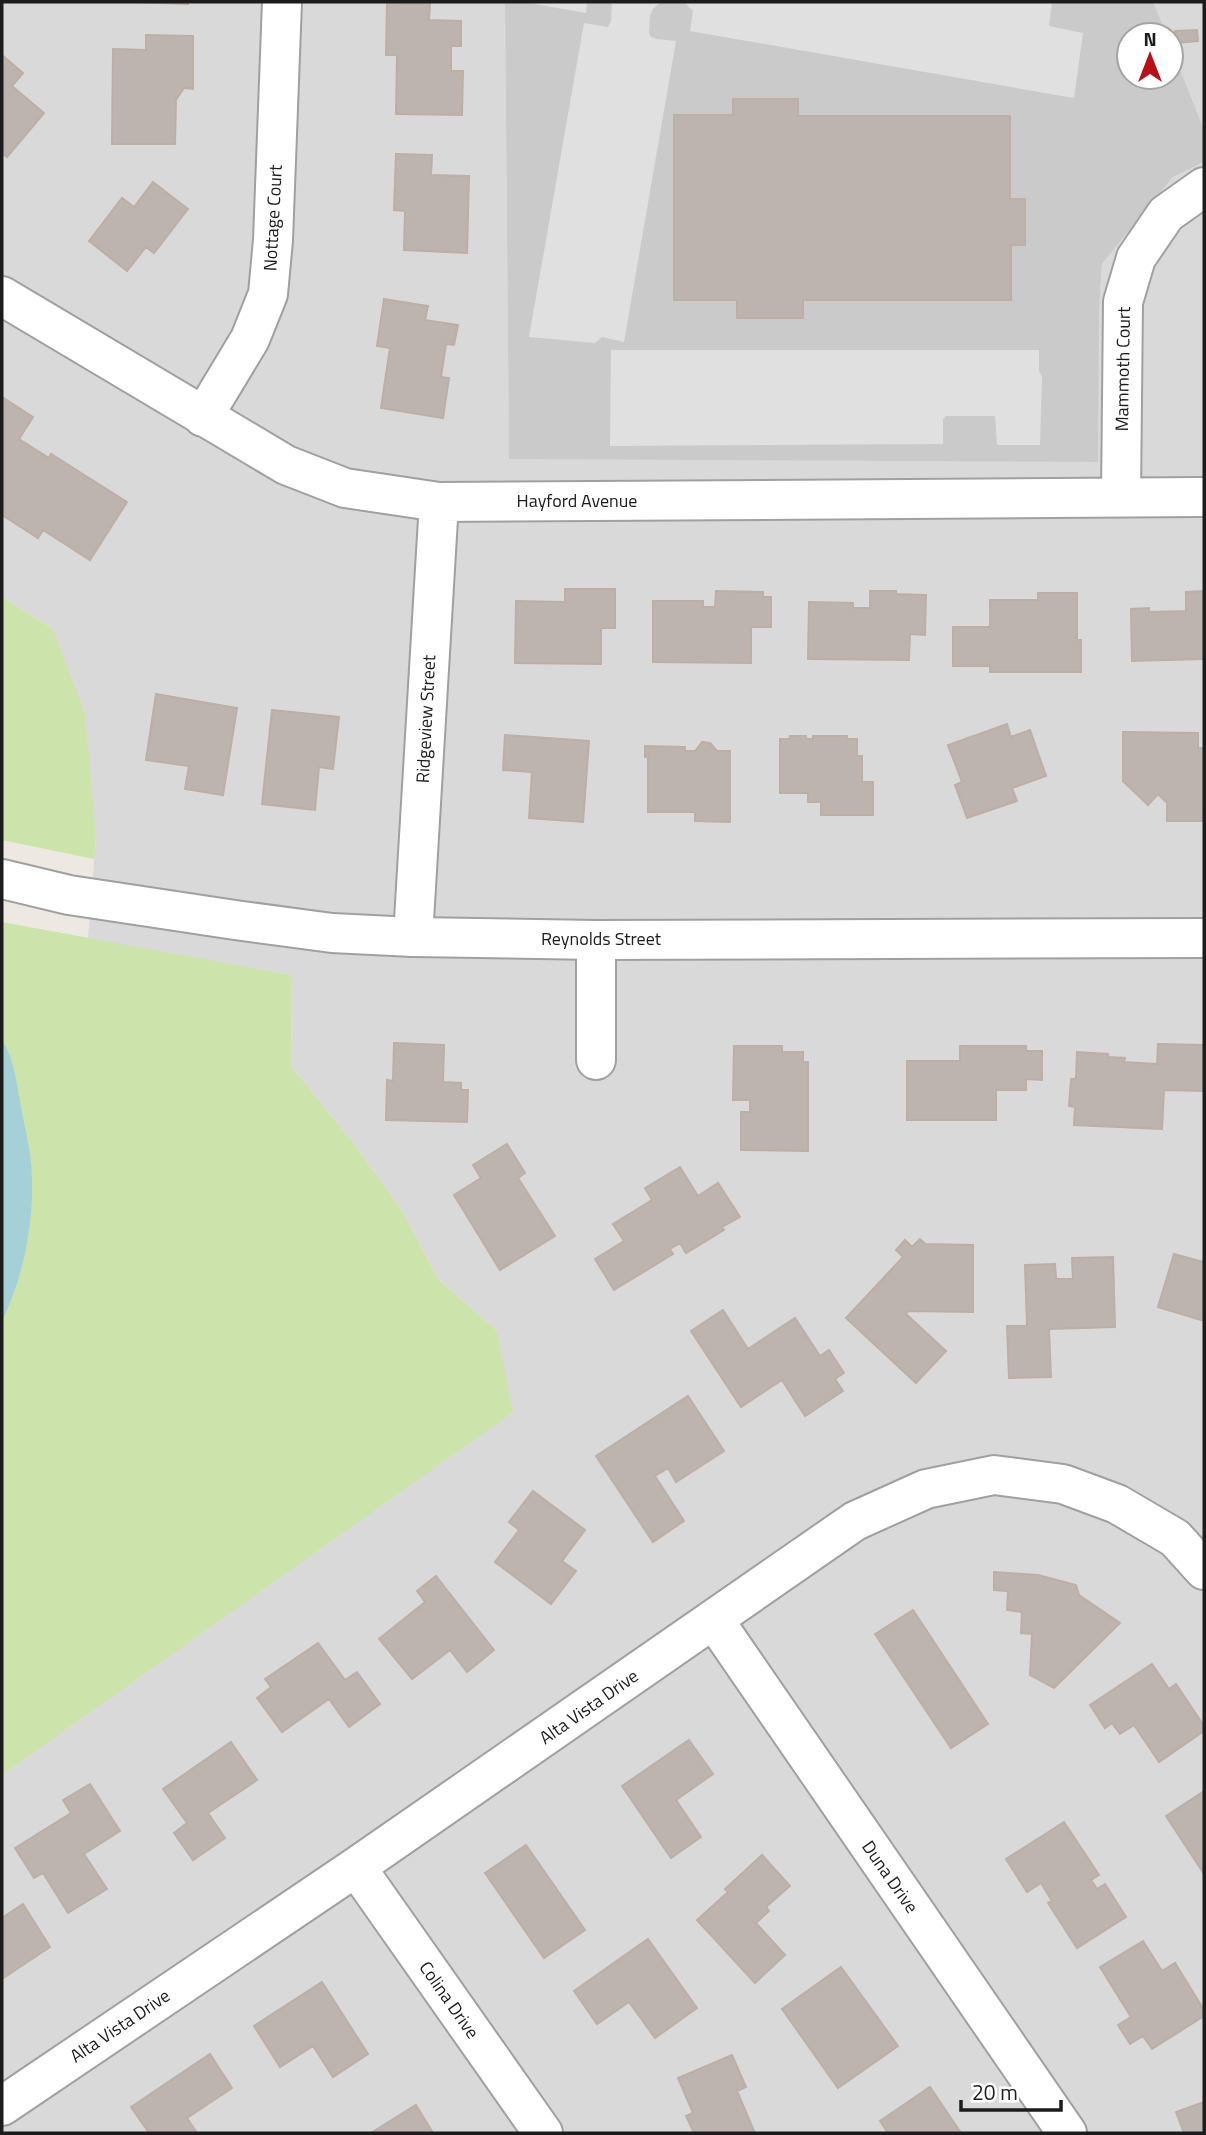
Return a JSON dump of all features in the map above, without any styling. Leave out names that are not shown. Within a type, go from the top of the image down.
[{"type":"street","name":"Nottage Court","points":[[203,417],[250,339],[268,294],[273,240],[282,2]]},
{"type":"street","name":"Mammoth Court","points":[[1121,497],[1124,302],[1136,258],[1166,214],[1204,187]]},
{"type":"street","name":"Hayford Avenue","points":[[2,296],[286,465],[345,488],[439,502],[1204,497]]},
{"type":"street","name":"Ridgeview Street","points":[[413,937],[439,502]]},
{"type":"street","name":"Reynolds Street","points":[[2,879],[69,895],[235,920],[332,933],[413,937],[596,940],[1204,938]]},
{"type":"street","points":[[596,940],[596,1060]]},
{"type":"street","name":"Alta Vista Drive","points":[[2,2106],[356,1867],[855,1521],[926,1489],[994,1475],[1063,1484],[1117,1504],[1175,1538],[1204,1570]]},
{"type":"street","name":"Duna Drive","points":[[714,1620],[1067,2133]]},
{"type":"street","name":"Colina Drive","points":[[356,1867],[543,2133]]},
{"type":"shaded area","points":[[2,2],[505,2],[509,459],[1099,312],[1102,264],[1173,177],[1204,162],[1204,2133],[2,2133],[2,1775],[283,1574],[497,1331],[438,1279],[401,1209],[354,1144],[291,1066],[292,975],[88,939],[96,836],[53,629],[2,597]]},
{"type":"shaded area","points":[[505,2],[1153,2],[1161,21],[1115,21],[1115,91],[1185,91],[1185,82],[1204,130],[1204,162],[1173,177],[1102,264],[1098,462],[509,459]]},
{"type":"shaded area","points":[[523,2],[587,2],[586,13]]},
{"type":"shaded area","points":[[612,2],[661,2],[650,15],[649,33],[657,39],[676,41],[624,342],[602,337],[595,343],[529,337],[584,23],[608,27]]},
{"type":"shaded area","points":[[684,2],[1052,2],[1049,26],[1083,33],[1074,98],[690,31],[693,11]]},
{"type":"shaded area","points":[[1153,2],[1204,2],[1204,130],[1185,82],[1185,21],[1161,21]]},
{"type":"shaded area","points":[[611,350],[1039,350],[1039,371],[1042,376],[1040,445],[997,445],[995,416],[946,416],[943,419],[943,444],[610,446]]},
{"type":"green space","points":[[2,597],[53,629],[85,713],[96,836],[94,859],[2,840]]},
{"type":"green space","points":[[2,922],[292,975],[291,1066],[354,1144],[401,1209],[438,1279],[497,1331],[513,1412],[2,1775]]},
{"type":"water","points":[[2,1040],[16,1078],[30,1154],[32,1196],[23,1261],[2,1321]]},
{"type":"building","points":[[129,2],[188,2],[188,4]]},
{"type":"building","points":[[387,2],[430,3],[429,20],[461,21],[461,46],[451,46],[451,71],[463,71],[462,115],[396,114],[397,55],[386,55]]},
{"type":"building","points":[[1197,30],[1198,41],[1185,42],[1185,31]]},
{"type":"building","points":[[146,35],[193,36],[193,89],[184,88],[176,100],[175,144],[112,144],[113,49],[146,50]]},
{"type":"building","points":[[2,55],[23,73],[12,86],[44,113],[7,157],[2,153]]},
{"type":"building","points":[[733,99],[798,99],[798,116],[1010,116],[1010,199],[1025,199],[1025,245],[1011,245],[1011,300],[803,300],[803,318],[737,318],[737,300],[674,300],[674,115],[733,115]]},
{"type":"building","points":[[396,154],[432,155],[431,175],[469,176],[467,253],[404,250],[405,211],[394,210]]},
{"type":"building","points":[[153,182],[188,209],[154,253],[146,247],[127,271],[89,241],[122,198],[134,207]]},
{"type":"building","points":[[384,299],[428,306],[425,320],[458,325],[454,345],[446,344],[441,377],[449,378],[443,418],[381,408],[390,348],[377,346]]},
{"type":"building","points":[[2,397],[33,417],[19,439],[49,458],[51,454],[127,502],[90,560],[43,530],[38,538],[2,515]]},
{"type":"building","points":[[565,589],[615,589],[615,628],[601,628],[601,664],[515,663],[516,601],[565,602]]},
{"type":"building","points":[[716,591],[763,592],[763,597],[771,597],[771,627],[751,627],[751,663],[653,662],[653,601],[703,601],[703,607],[715,607]]},
{"type":"building","points":[[870,591],[926,595],[925,635],[910,634],[909,660],[808,659],[809,602],[853,603],[853,608],[870,608]]},
{"type":"building","points":[[1204,591],[1204,659],[1132,661],[1131,609],[1149,608],[1149,612],[1186,611],[1186,592]]},
{"type":"building","points":[[1038,593],[1077,593],[1077,640],[1081,640],[1081,672],[990,672],[990,666],[953,666],[953,627],[990,627],[990,600],[1038,600]]},
{"type":"building","points":[[156,694],[237,708],[223,795],[185,789],[189,766],[146,760]]},
{"type":"building","points":[[272,710],[339,717],[333,769],[319,767],[315,810],[262,804]]},
{"type":"building","points":[[1007,724],[1011,737],[1030,730],[1046,776],[1012,788],[1017,801],[967,818],[955,785],[962,782],[948,745]]},
{"type":"building","points":[[1123,732],[1198,733],[1198,748],[1204,748],[1202,821],[1167,821],[1167,803],[1158,794],[1148,805],[1123,781]]},
{"type":"building","points":[[505,735],[589,741],[583,822],[529,818],[532,772],[503,770]]},
{"type":"building","points":[[790,736],[813,739],[813,736],[847,736],[847,739],[857,739],[857,756],[862,756],[862,782],[873,782],[873,815],[821,815],[821,802],[808,802],[808,793],[780,793],[780,739],[790,739]]},
{"type":"building","points":[[702,742],[710,743],[717,751],[730,751],[730,822],[695,821],[695,812],[648,812],[648,757],[645,757],[645,746],[685,747],[685,751],[695,751]]},
{"type":"building","points":[[394,1043],[444,1045],[443,1082],[461,1083],[461,1090],[468,1090],[467,1122],[386,1120],[387,1080],[393,1081]]},
{"type":"building","points":[[1158,1044],[1204,1045],[1204,1091],[1164,1090],[1162,1129],[1074,1125],[1075,1107],[1069,1106],[1071,1079],[1076,1079],[1077,1052],[1108,1054],[1108,1057],[1125,1058],[1124,1062],[1157,1064]]},
{"type":"building","points":[[734,1046],[782,1046],[782,1052],[803,1052],[803,1062],[808,1062],[808,1151],[741,1150],[741,1112],[750,1112],[750,1100],[733,1100]]},
{"type":"building","points":[[960,1046],[1026,1046],[1026,1051],[1042,1051],[1042,1080],[1026,1079],[1026,1090],[996,1090],[996,1120],[907,1120],[907,1061],[960,1061]]},
{"type":"building","points":[[507,1144],[525,1173],[518,1178],[555,1236],[500,1270],[454,1195],[481,1178],[473,1165]]},
{"type":"building","points":[[680,1167],[698,1196],[718,1183],[740,1217],[686,1253],[680,1243],[670,1249],[673,1254],[614,1290],[595,1259],[624,1241],[613,1224],[652,1200],[645,1188]]},
{"type":"building","points":[[920,1239],[925,1244],[973,1245],[973,1312],[908,1311],[906,1314],[946,1351],[916,1383],[846,1318],[903,1257],[896,1250],[905,1240],[912,1247]]},
{"type":"building","points":[[1174,1254],[1203,1262],[1204,1257],[1204,1321],[1158,1307]]},
{"type":"building","points":[[1113,1257],[1115,1327],[1049,1329],[1051,1377],[1009,1378],[1007,1326],[1027,1326],[1025,1265],[1055,1264],[1056,1279],[1073,1279],[1072,1258]]},
{"type":"building","points":[[723,1310],[748,1349],[795,1318],[820,1356],[829,1350],[844,1373],[835,1379],[843,1391],[805,1416],[782,1380],[741,1407],[691,1331]]},
{"type":"building","points":[[688,1396],[724,1451],[676,1482],[668,1468],[655,1476],[684,1521],[653,1542],[596,1456]]},
{"type":"building","points":[[533,1491],[585,1530],[562,1561],[576,1571],[551,1604],[495,1562],[519,1530],[509,1522]]},
{"type":"building","points":[[994,1572],[1038,1575],[1076,1585],[1079,1595],[1120,1623],[1054,1688],[1030,1675],[1032,1634],[1021,1633],[1022,1612],[1007,1610],[1008,1591],[994,1590]]},
{"type":"building","points":[[436,1576],[494,1650],[467,1672],[450,1650],[412,1679],[379,1639],[425,1602],[417,1591]]},
{"type":"building","points":[[913,1610],[988,1724],[951,1748],[875,1634]]},
{"type":"building","points":[[318,1643],[345,1680],[357,1672],[380,1704],[349,1727],[329,1699],[282,1732],[257,1698],[271,1687],[265,1679]]},
{"type":"building","points":[[1152,1664],[1169,1689],[1176,1684],[1204,1726],[1204,1731],[1159,1762],[1134,1725],[1120,1734],[1112,1723],[1105,1728],[1090,1705]]},
{"type":"building","points":[[689,1740],[713,1774],[676,1800],[701,1837],[671,1858],[622,1786]]},
{"type":"building","points":[[231,1742],[257,1780],[208,1813],[225,1838],[193,1860],[174,1833],[187,1823],[163,1789]]},
{"type":"building","points":[[90,1784],[120,1831],[84,1854],[107,1889],[68,1913],[43,1873],[34,1878],[15,1848],[71,1813],[63,1800]]},
{"type":"building","points":[[1204,1791],[1204,1874],[1166,1816]]},
{"type":"building","points":[[1064,1822],[1099,1875],[1091,1880],[1097,1889],[1105,1884],[1126,1917],[1077,1948],[1048,1903],[1052,1901],[1041,1883],[1027,1892],[1006,1859]]},
{"type":"building","points":[[526,1845],[585,1930],[544,1958],[485,1873]]},
{"type":"building","points":[[762,1855],[790,1886],[766,1907],[769,1911],[756,1923],[785,1955],[755,1983],[697,1920],[728,1892],[725,1889]]},
{"type":"building","points":[[23,1904],[50,1947],[2,1979],[2,1918]]},
{"type":"building","points":[[648,1939],[697,2008],[655,2038],[629,2002],[597,2024],[574,1991]]},
{"type":"building","points":[[1143,1941],[1162,1971],[1175,1963],[1204,2010],[1204,2016],[1152,2049],[1143,2036],[1130,2044],[1118,2025],[1131,2017],[1100,1967]]},
{"type":"building","points":[[841,1967],[898,2046],[838,2088],[782,2009]]},
{"type":"building","points":[[322,1982],[368,2054],[333,2077],[313,2046],[280,2067],[254,2026]]},
{"type":"building","points":[[210,2054],[232,2088],[187,2118],[197,2133],[149,2133],[131,2107]]},
{"type":"building","points":[[732,2055],[746,2087],[737,2091],[754,2131],[694,2133],[686,2116],[693,2113],[678,2078]]},
{"type":"building","points":[[930,2087],[961,2133],[888,2133],[880,2121]]},
{"type":"building","points":[[1204,2102],[1204,2133],[1184,2133],[1176,2112]]},
{"type":"building","points":[[416,2105],[433,2133],[371,2133]]}]
